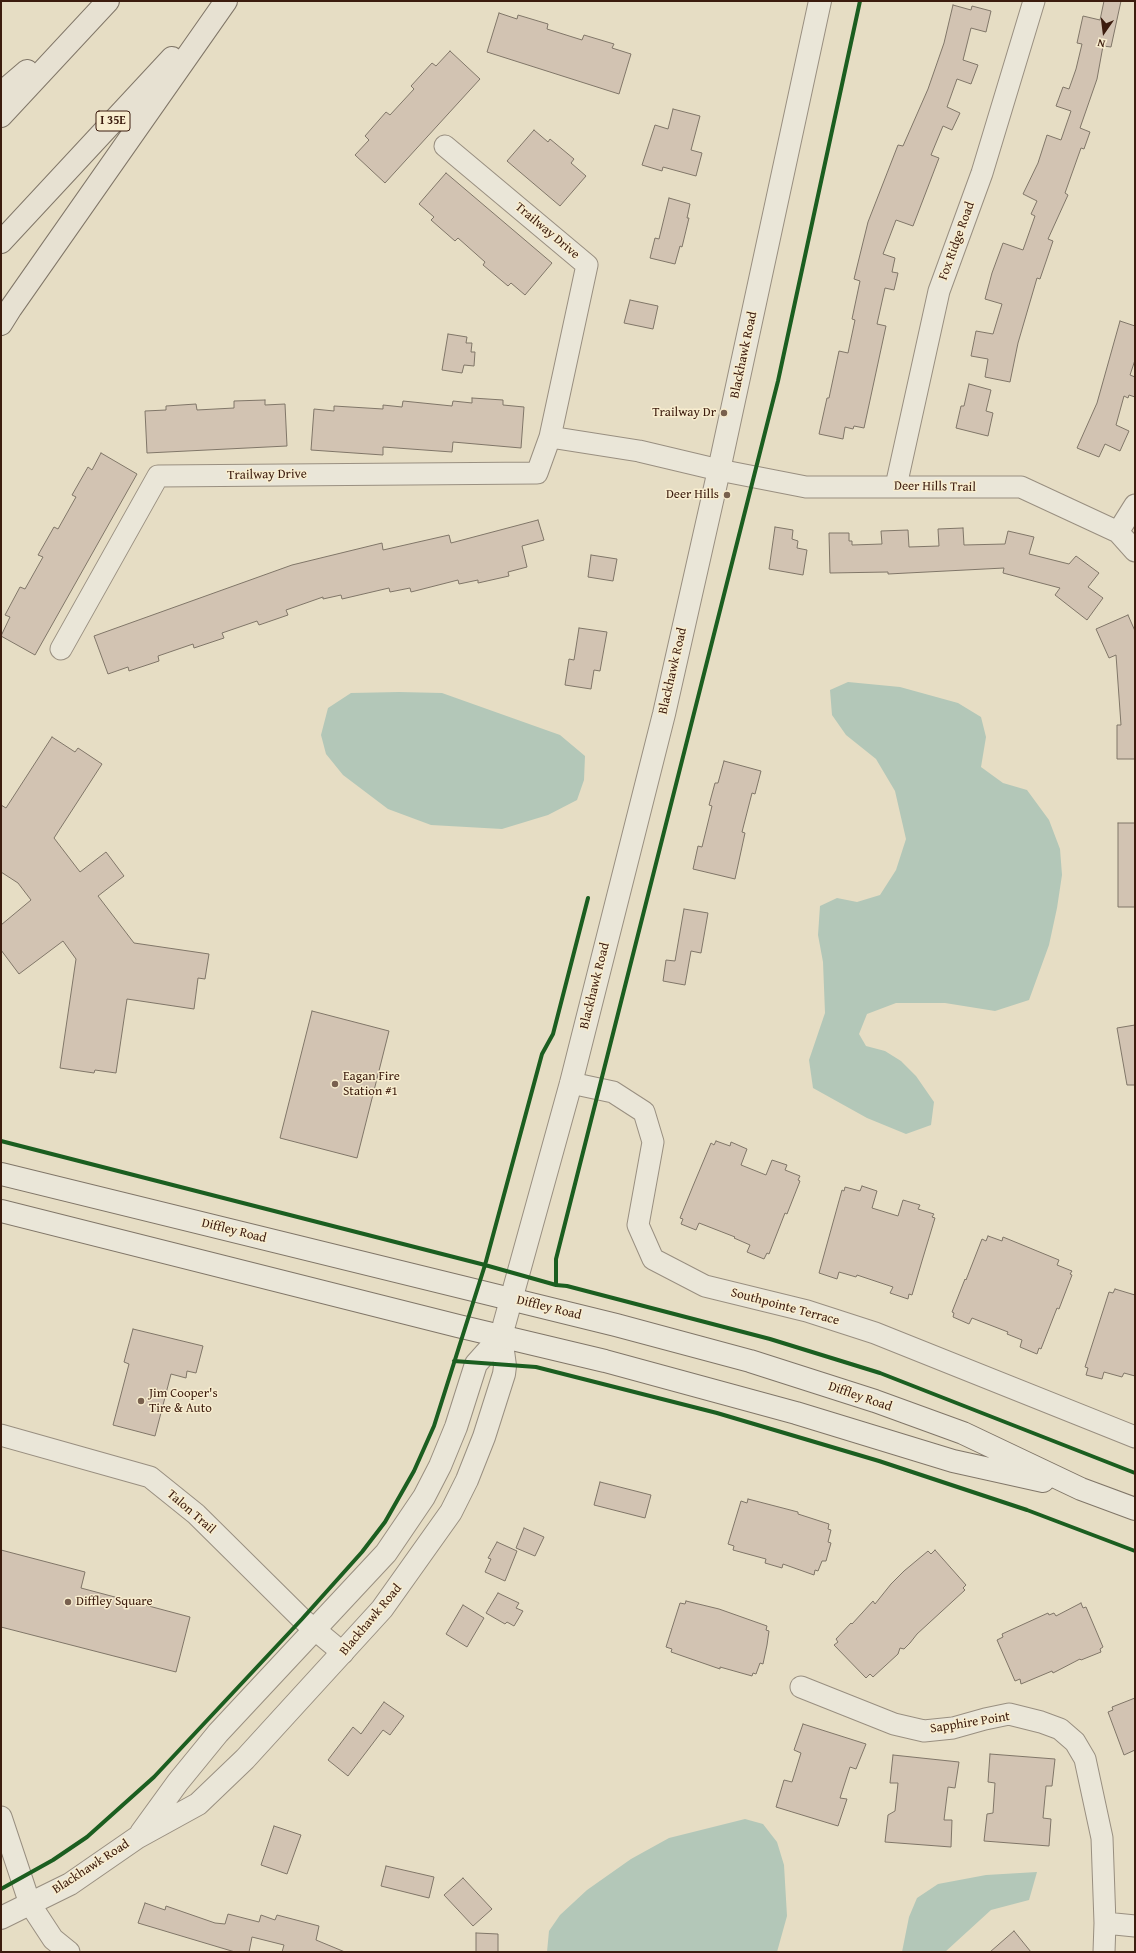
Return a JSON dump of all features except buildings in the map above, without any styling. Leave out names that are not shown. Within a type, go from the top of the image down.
[{"type":"highway","name":"I 35E","points":[[1,242],[226,1]]},
{"type":"highway","points":[[1,324],[10,308],[226,1]]},
{"type":"highway","points":[[1,93],[103,6]]},
{"type":"highway","points":[[1,116],[103,6]]},
{"type":"street","name":"Blackhawk Road","points":[[1,1918],[70,1884],[138,1837],[198,1804],[245,1759],[382,1609],[451,1512],[467,1480],[484,1437],[504,1374],[505,1366],[501,1336],[571,1083],[662,721],[719,470],[820,1]]},
{"type":"street","name":"Fox Ridge Road","points":[[896,486],[939,291],[982,173],[1034,1]]},
{"type":"street","name":"Trailway Drive","points":[[61,650],[158,476],[537,473],[550,437],[587,265],[444,146]]},
{"type":"street","points":[[550,437],[639,451],[719,470]]},
{"type":"street","name":"Deer Hills Trail","points":[[719,470],[806,487],[1021,487],[1118,532],[1135,551]]},
{"type":"street","points":[[1118,532],[1135,505]]},
{"type":"street","name":"Southpointe Terrace","points":[[571,1083],[613,1092],[644,1112],[653,1142],[638,1225],[653,1259],[705,1286],[807,1311],[875,1333],[1135,1437]]},
{"type":"street","name":"Diffley Road","points":[[1,1174],[511,1299],[750,1361],[875,1401],[963,1433],[1081,1489],[1135,1510]]},
{"type":"street","name":"Diffley Road","points":[[1,1212],[732,1395],[953,1461],[1081,1489]]},
{"type":"street","name":"Blackhawk Road","points":[[138,1837],[178,1782],[218,1733],[386,1554],[424,1497],[440,1466],[456,1427],[476,1364],[501,1336]]},
{"type":"street","name":"Talon Trail","points":[[1,1435],[150,1477],[196,1514],[315,1630],[343,1653]]},
{"type":"street","name":"Sapphire Point","points":[[802,1687],[894,1724],[924,1731],[953,1728],[1009,1714],[1041,1722],[1060,1729],[1076,1742],[1085,1760],[1102,1838],[1105,1923],[1104,1952]]},
{"type":"street","points":[[1,1817],[30,1904],[53,1939],[69,1952]]},
{"type":"street","points":[[1105,1923],[1135,1926]]},
{"type":"shaded area","points":[[848,682],[900,687],[958,703],[981,717],[986,737],[981,767],[1003,783],[1027,790],[1049,820],[1060,849],[1062,875],[1057,908],[1049,945],[1029,1000],[995,1011],[945,1003],[896,1003],[867,1014],[859,1034],[866,1046],[885,1051],[901,1061],[916,1076],[934,1102],[931,1125],[906,1134],[867,1118],[813,1088],[809,1060],[825,1013],[823,962],[818,935],[820,906],[837,898],[857,902],[880,895],[896,870],[906,839],[895,791],[876,759],[846,735],[832,715],[830,690]]},
{"type":"shaded area","points":[[351,693],[442,693],[560,735],[585,756],[584,780],[577,800],[548,815],[502,829],[431,825],[388,809],[343,775],[326,754],[321,735],[328,708]]},
{"type":"shaded area","points":[[745,1819],[763,1824],[777,1842],[784,1865],[787,1916],[777,1952],[547,1952],[549,1931],[560,1915],[587,1890],[631,1859],[669,1838]]},
{"type":"shaded area","points":[[1037,1872],[1029,1900],[991,1910],[945,1952],[902,1952],[909,1917],[917,1898],[938,1884],[986,1875]]},
{"type":"cycle path","points":[[556,1285],[556,1259],[778,381],[860,1]]},
{"type":"cycle path","points":[[1,1889],[53,1860],[87,1837],[154,1777],[302,1619],[362,1552],[385,1522],[414,1471],[434,1426],[485,1265],[542,1054],[553,1034],[588,898]]},
{"type":"cycle path","points":[[1,1141],[770,1339],[880,1373],[1135,1473]]},
{"type":"cycle path","points":[[454,1361],[536,1367],[717,1413],[879,1461],[1027,1510],[1135,1551]]},
{"type":"place","name":"Trailway Dr","points":[[724,413]]},
{"type":"place","name":"Deer Hills","points":[[727,495]]},
{"type":"place","name":"Eagan Fire Station #1","points":[[335,1084]]},
{"type":"place","name":"Jim Cooper's Tire & Auto","points":[[141,1401]]},
{"type":"place","name":"Diffley Square","points":[[68,1602]]}]
